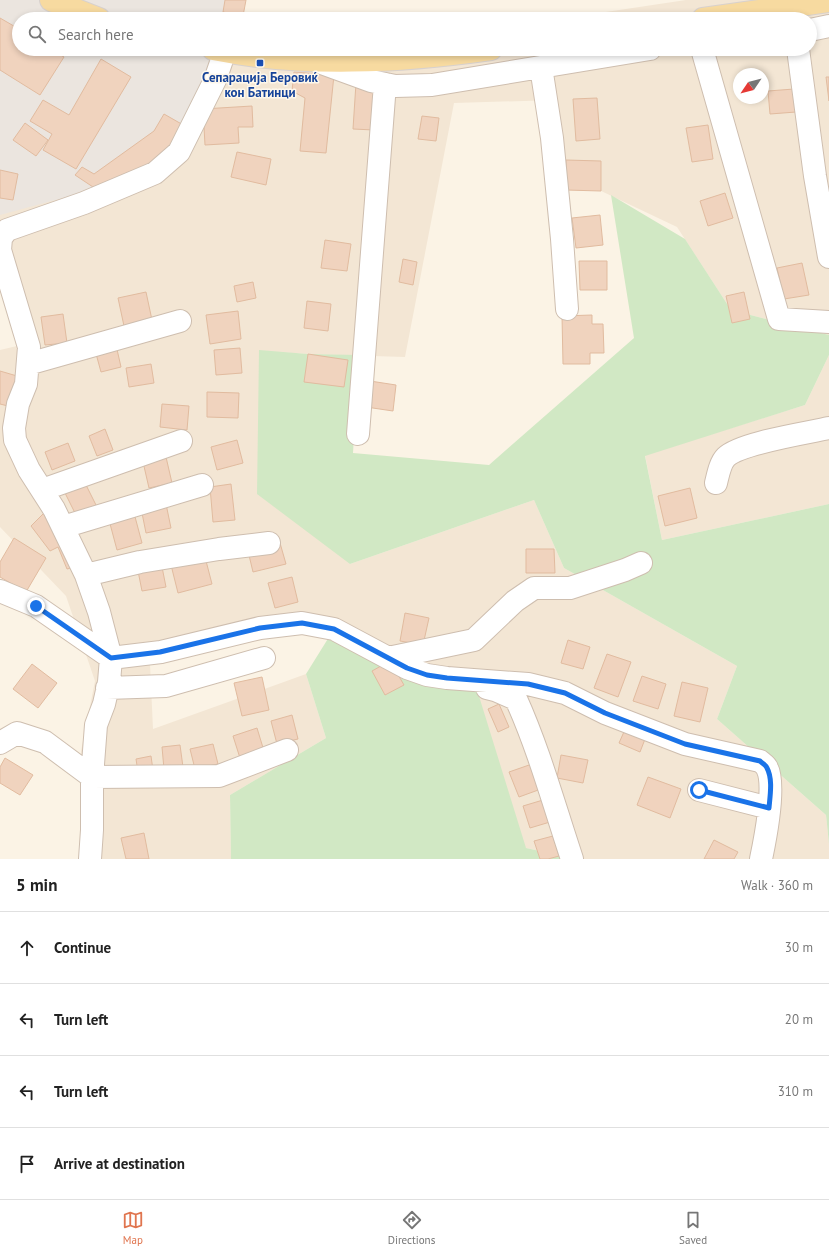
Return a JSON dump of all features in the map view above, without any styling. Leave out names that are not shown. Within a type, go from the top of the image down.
[{"type":"main road","points":[[51,0],[81,12]]},
{"type":"main road","points":[[749,12],[829,0]]},
{"type":"main road","points":[[272,56],[316,61],[376,60],[426,56]]},
{"type":"lane","points":[[817,29],[829,26]]},
{"type":"lane","points":[[90,859],[92,830],[92,777],[96,725],[107,688],[111,658],[99,612],[86,575],[63,527],[29,470],[7,424],[18,404],[26,384],[29,347],[0,250],[1,238],[7,230],[84,203],[155,173],[178,152],[182,146],[215,80],[218,56]]},
{"type":"lane","points":[[316,61],[371,81],[395,86],[432,84],[608,56]]},
{"type":"lane","points":[[704,56],[779,319],[829,322]]},
{"type":"lane","points":[[799,56],[815,176],[829,257]]},
{"type":"lane","points":[[541,67],[552,138],[567,309]]},
{"type":"lane","points":[[358,434],[384,84]]},
{"type":"lane","points":[[28,364],[180,321]]},
{"type":"lane","points":[[716,483],[725,458],[733,452],[748,446],[829,428]]},
{"type":"lane","points":[[42,490],[181,441]]},
{"type":"lane","points":[[63,527],[202,485]]},
{"type":"lane","points":[[86,575],[140,562],[220,548],[269,543]]},
{"type":"lane","points":[[388,658],[474,640],[515,602],[534,588],[570,588],[642,563]]},
{"type":"lane","points":[[0,591],[36,606],[111,658],[160,652],[260,628],[302,623],[334,629],[407,668],[427,675],[447,678],[528,684],[565,693],[605,713],[685,744],[760,761],[767,767],[770,790],[767,830],[761,859]]},
{"type":"lane","points":[[107,688],[166,686],[264,658]]},
{"type":"lane","points":[[447,678],[495,690],[516,699],[531,736],[572,859]]},
{"type":"lane","points":[[0,743],[17,733],[45,742],[92,777],[219,776],[288,750]]},
{"type":"lane","points":[[699,790],[769,808]]},
{"type":"shaded area","points":[[0,0],[236,0],[233,12],[12,12],[12,56],[222,56],[155,173],[0,215]]},
{"type":"shaded area","points":[[686,0],[829,0],[829,335],[731,310],[677,227],[559,171],[556,100],[454,103],[405,357],[259,351],[350,564],[534,500],[564,568],[737,666],[717,719],[826,815],[829,859],[576,859],[526,848],[323,632],[149,643],[153,729],[306,674],[326,738],[230,795],[231,859],[89,859],[81,751],[95,681],[66,596],[0,527],[0,350],[17,346],[0,267],[0,213],[226,56],[817,56],[817,12],[606,12]]},
{"type":"shaded area","points":[[829,355],[829,504],[662,540],[645,455],[805,405]]},
{"type":"green space","points":[[611,195],[685,239],[731,310],[829,335],[829,355],[805,405],[645,456],[662,540],[829,504],[829,844],[826,815],[717,719],[737,666],[564,568],[534,500],[350,564],[257,494],[259,350],[308,354],[359,355],[353,453],[489,465],[634,338]]},
{"type":"green space","points":[[334,629],[388,658],[474,680],[526,848],[576,859],[231,859],[230,795],[326,738],[306,674]]},
{"type":"building","points":[[225,0],[246,0],[244,12],[223,12]]},
{"type":"building","points":[[0,18],[12,25],[12,56],[64,57],[40,95],[0,70]]},
{"type":"building","points":[[101,59],[131,77],[76,169],[43,150],[52,134],[30,121],[43,100],[69,115]]},
{"type":"building","points":[[294,72],[334,75],[326,153],[300,151],[305,98],[292,91]]},
{"type":"building","points":[[826,77],[829,77],[829,101]]},
{"type":"building","points":[[356,83],[376,84],[374,130],[353,129]]},
{"type":"building","points":[[794,89],[796,112],[770,114],[769,91]]},
{"type":"building","points":[[597,98],[600,139],[576,141],[573,99]]},
{"type":"building","points":[[252,106],[253,127],[238,127],[239,143],[205,145],[203,109]]},
{"type":"building","points":[[164,114],[185,126],[169,155],[96,189],[75,175],[82,167],[94,174],[154,131]]},
{"type":"building","points":[[422,116],[439,118],[436,141],[418,139]]},
{"type":"building","points":[[25,123],[48,140],[36,156],[13,140]]},
{"type":"building","points":[[708,125],[713,159],[692,162],[686,128]]},
{"type":"building","points":[[237,152],[271,159],[266,185],[231,177]]},
{"type":"building","points":[[566,160],[601,161],[601,191],[566,190]]},
{"type":"building","points":[[0,170],[18,174],[13,200],[0,198]]},
{"type":"building","points":[[725,193],[733,218],[708,226],[700,201]]},
{"type":"building","points":[[600,215],[603,245],[576,248],[572,218]]},
{"type":"building","points":[[325,240],[351,244],[347,271],[321,268]]},
{"type":"building","points":[[403,259],[417,262],[413,285],[399,282]]},
{"type":"building","points":[[579,261],[607,261],[607,290],[580,290]]},
{"type":"building","points":[[802,263],[809,295],[784,299],[777,268]]},
{"type":"building","points":[[253,282],[256,298],[237,302],[234,286]]},
{"type":"building","points":[[146,292],[152,320],[124,326],[118,298]]},
{"type":"building","points":[[744,292],[750,319],[732,323],[726,296]]},
{"type":"building","points":[[307,301],[331,304],[328,331],[304,328]]},
{"type":"building","points":[[238,311],[241,339],[210,344],[206,315]]},
{"type":"building","points":[[63,314],[67,343],[45,345],[41,317]]},
{"type":"building","points":[[592,315],[592,324],[603,324],[604,353],[590,353],[590,364],[563,364],[562,316]]},
{"type":"building","points":[[116,345],[121,367],[101,372],[95,350]]},
{"type":"building","points":[[240,348],[242,373],[216,375],[214,350]]},
{"type":"building","points":[[308,354],[348,360],[344,387],[304,382]]},
{"type":"building","points":[[151,364],[154,383],[129,387],[126,368]]},
{"type":"building","points":[[0,371],[17,376],[8,406],[0,404]]},
{"type":"building","points":[[370,381],[396,385],[393,411],[366,407]]},
{"type":"building","points":[[207,392],[239,393],[238,418],[207,417]]},
{"type":"building","points":[[162,404],[189,406],[187,430],[160,427]]},
{"type":"building","points":[[105,429],[113,450],[97,456],[89,436]]},
{"type":"building","points":[[237,440],[243,463],[217,470],[211,447]]},
{"type":"building","points":[[68,443],[75,461],[52,470],[45,452]]},
{"type":"building","points":[[166,457],[172,483],[149,488],[143,462]]},
{"type":"building","points":[[84,481],[96,505],[76,515],[64,491]]},
{"type":"building","points":[[231,484],[235,520],[213,522],[210,487]]},
{"type":"building","points":[[690,488],[697,518],[665,526],[658,496]]},
{"type":"building","points":[[166,504],[171,528],[146,533],[141,508]]},
{"type":"building","points":[[50,507],[79,566],[67,569],[58,547],[50,551],[31,526]]},
{"type":"building","points":[[134,513],[142,543],[117,550],[109,520]]},
{"type":"building","points":[[14,538],[46,558],[26,592],[0,577],[0,562]]},
{"type":"building","points":[[280,543],[286,564],[253,572],[248,551]]},
{"type":"building","points":[[526,549],[554,549],[555,573],[526,573]]},
{"type":"building","points":[[205,557],[212,584],[178,593],[171,565]]},
{"type":"building","points":[[161,562],[166,587],[142,591],[137,566]]},
{"type":"building","points":[[292,577],[298,602],[275,608],[268,583]]},
{"type":"building","points":[[405,613],[429,618],[423,645],[400,641]]},
{"type":"building","points":[[568,640],[590,647],[583,669],[561,663]]},
{"type":"building","points":[[607,654],[631,662],[618,697],[594,688]]},
{"type":"building","points":[[390,661],[404,685],[385,695],[372,671]]},
{"type":"building","points":[[32,664],[57,683],[38,708],[13,689]]},
{"type":"building","points":[[642,676],[666,684],[658,709],[633,701]]},
{"type":"building","points":[[262,677],[269,710],[242,716],[234,683]]},
{"type":"building","points":[[682,682],[708,688],[700,722],[674,716]]},
{"type":"building","points":[[499,704],[509,727],[498,732],[488,709]]},
{"type":"building","points":[[292,715],[298,739],[277,744],[271,721]]},
{"type":"building","points":[[627,725],[647,734],[640,752],[619,743]]},
{"type":"building","points":[[257,728],[264,751],[240,758],[233,736]]},
{"type":"building","points":[[213,744],[218,764],[195,769],[190,749]]},
{"type":"building","points":[[180,745],[183,767],[164,769],[162,747]]},
{"type":"building","points":[[561,755],[588,760],[583,783],[557,778]]},
{"type":"building","points":[[151,756],[153,770],[138,772],[136,759]]},
{"type":"building","points":[[5,758],[33,775],[20,795],[0,783],[0,767]]},
{"type":"building","points":[[532,764],[541,789],[519,797],[509,772]]},
{"type":"building","points":[[648,777],[681,789],[670,818],[637,805]]},
{"type":"building","points":[[543,800],[550,822],[530,828],[523,806]]},
{"type":"building","points":[[144,833],[149,859],[126,859],[121,838]]},
{"type":"building","points":[[553,836],[559,856],[548,859],[540,859],[534,841]]},
{"type":"building","points":[[714,840],[738,852],[734,859],[704,859]]},
{"type":"place","name":"Сепарација Беровиќ кон Батинци","points":[[260,63]]},
{"type":"route","points":[[36,606],[111,658],[160,652],[260,628],[302,623],[334,629],[407,668],[427,675],[447,678],[528,684],[565,693],[605,713],[685,744],[760,761],[767,767],[769,776],[769,808],[699,790]]}]
